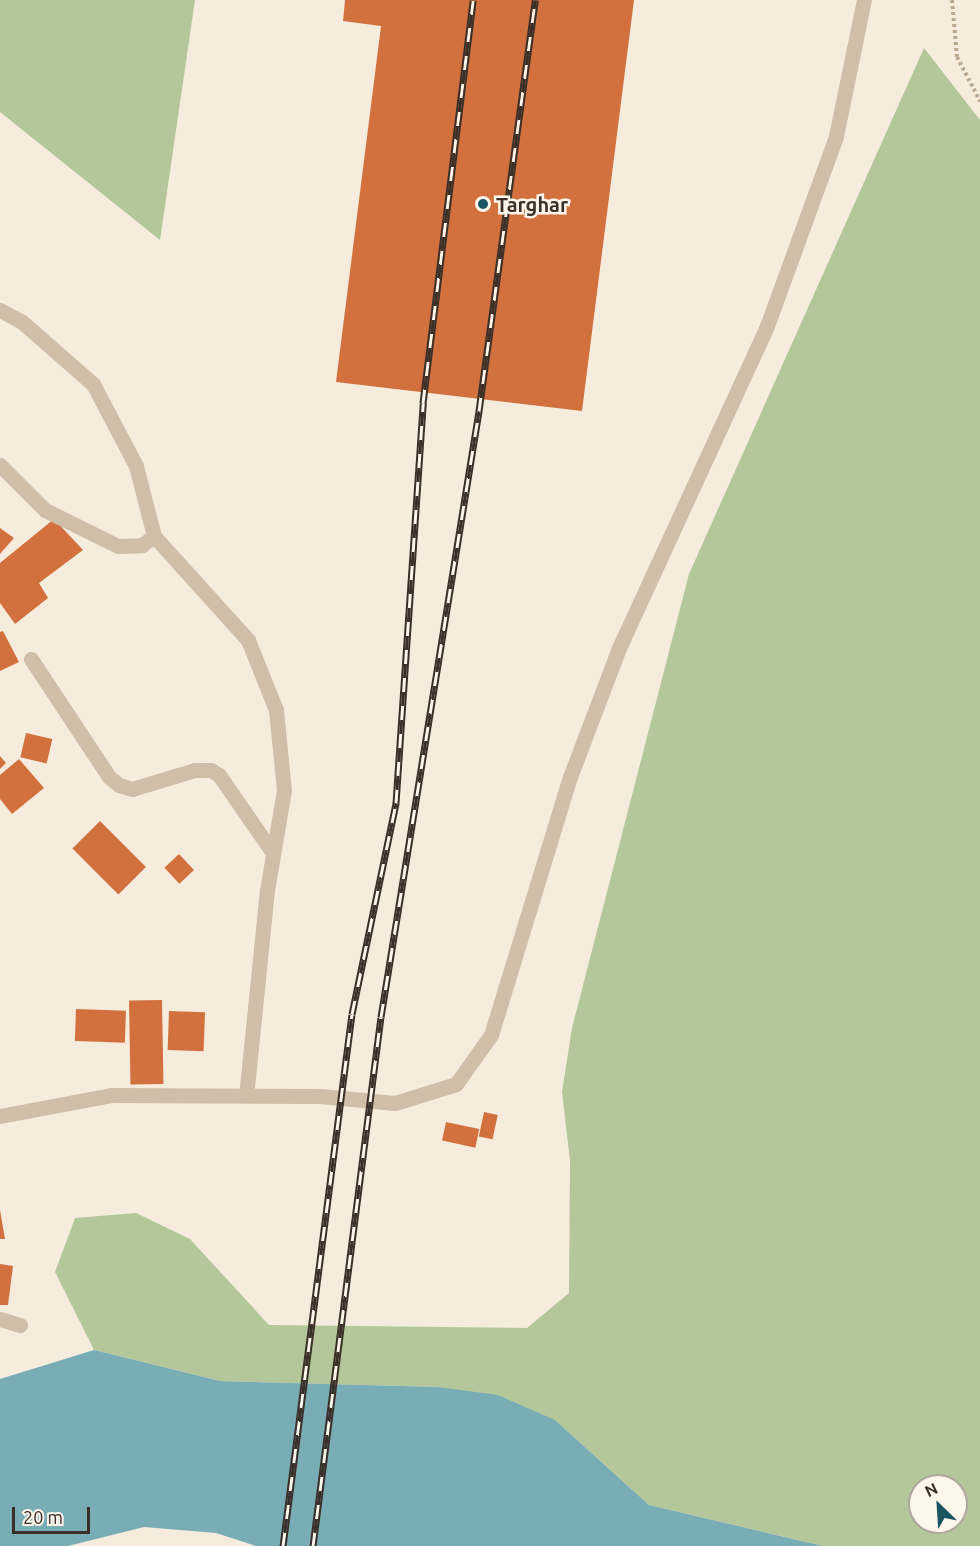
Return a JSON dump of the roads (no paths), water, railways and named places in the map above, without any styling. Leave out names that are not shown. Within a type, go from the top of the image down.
[{"type":"street","points":[[0,1116],[111,1095],[321,1096],[395,1103],[456,1084],[491,1035],[570,777],[619,648],[766,327],[836,136],[864,0]]},
{"type":"street","points":[[0,310],[21,321],[93,384],[136,466],[153,536],[248,640],[276,710],[284,790],[273,853],[246,1095]]},
{"type":"street","points":[[0,465],[45,510],[118,546],[142,545],[153,536]]},
{"type":"street","points":[[31,659],[109,777],[119,785],[132,789],[195,770],[211,770],[219,775],[273,853]]},
{"type":"street","points":[[0,1319],[20,1325]]},
{"type":"water","points":[[94,1350],[220,1381],[438,1387],[498,1395],[555,1420],[649,1505],[823,1546],[256,1546],[216,1533],[144,1527],[68,1546],[0,1546],[0,1379]]},
{"type":"railway","points":[[283,1546],[352,1014],[396,803],[423,403],[473,0]]},
{"type":"railway","points":[[313,1546],[381,1017],[479,411],[535,0]]},
{"type":"place","name":"Targhar","points":[[483,204]]}]
